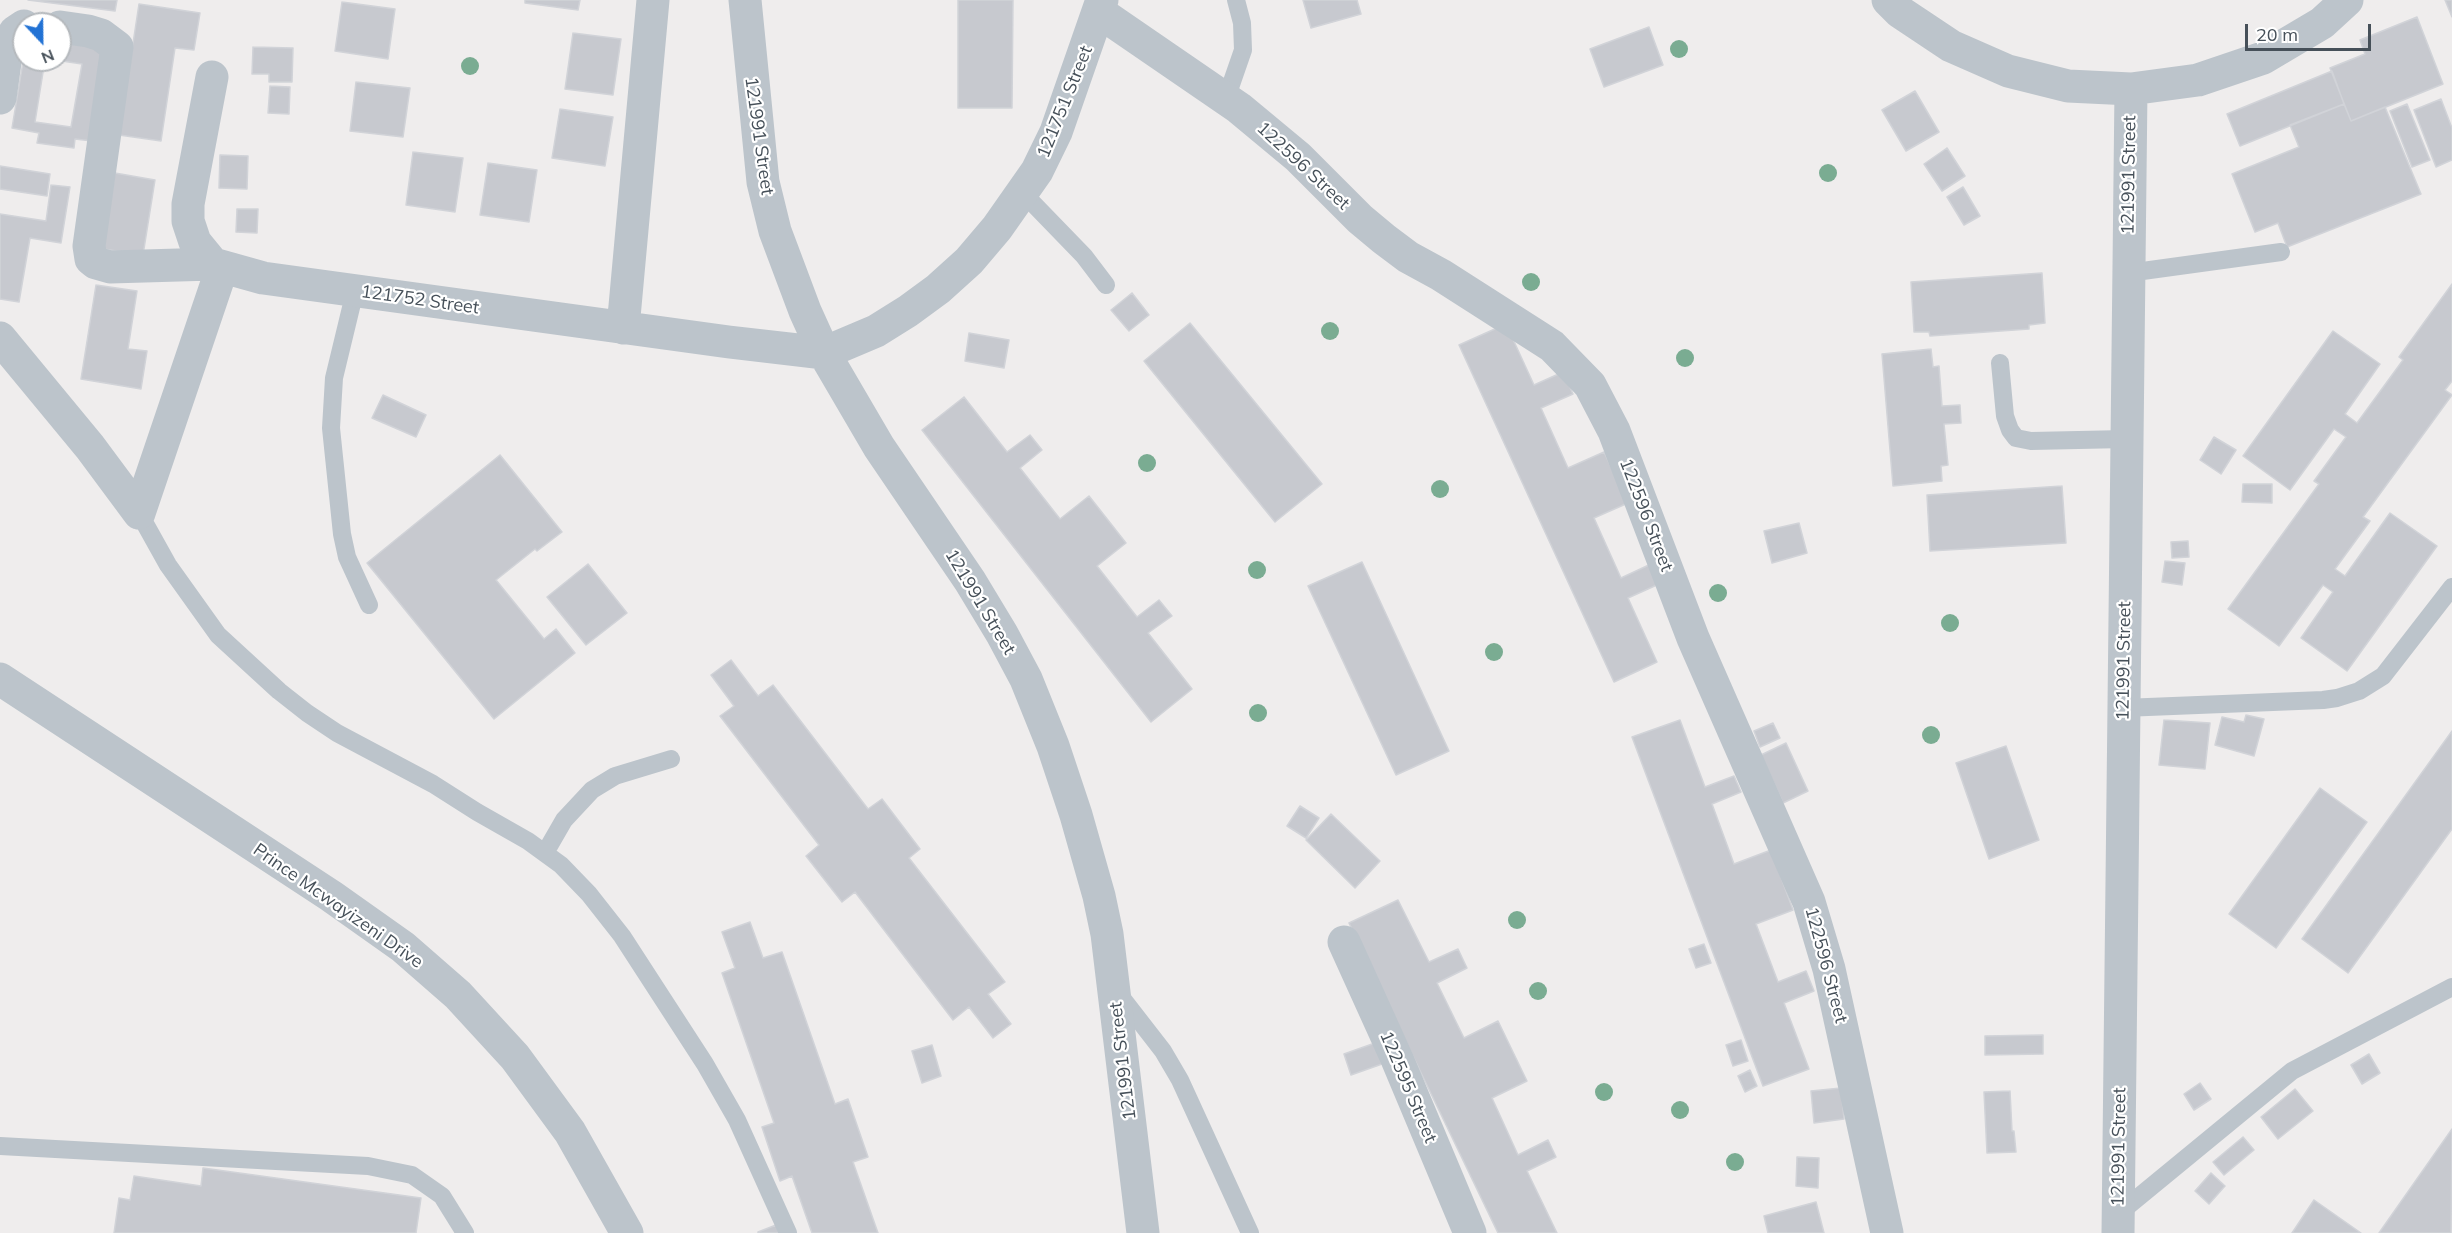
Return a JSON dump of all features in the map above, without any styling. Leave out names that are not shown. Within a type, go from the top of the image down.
[{"type":"street","points":[[623,328],[653,0]]},
{"type":"street","name":"121991 Street","points":[[745,0],[763,182],[776,231],[805,311],[824,352],[879,447],[970,580],[1026,679],[1053,746],[1076,814],[1099,896],[1115,990],[1143,1233]]},
{"type":"street","name":"121991 Street","points":[[1888,0],[1900,12],[1951,46],[2008,71],[2068,86],[2131,89],[2198,80],[2263,58],[2322,22],[2347,0]]},
{"type":"street","name":"121751 Street","points":[[824,352],[876,331],[938,289],[969,261],[997,228],[1037,171],[1056,132],[1101,6]]},
{"type":"street","name":"122596 Street","points":[[1101,6],[1239,108],[1298,157],[1360,219],[1384,239],[1408,257],[1441,275],[1552,346],[1576,368],[1600,402],[1614,431],[1693,638],[1809,902],[1829,969],[1887,1233]]},
{"type":"street","name":"121752 Street","points":[[72,29],[94,33],[117,47],[89,246],[91,259],[96,263],[110,267],[217,266],[262,278],[623,328],[824,352]]},
{"type":"street","points":[[0,98],[8,48],[12,39]]},
{"type":"street","points":[[139,513],[217,266],[195,242],[189,221],[188,204],[212,76]]},
{"type":"street","name":"121991 Street","points":[[2118,1223],[2131,89]]},
{"type":"street","points":[[0,338],[90,447],[139,513]]},
{"type":"street","name":"Prince Mcwayizeni Drive","points":[[0,680],[331,896],[403,947],[458,995],[515,1057],[570,1132],[627,1233]]},
{"type":"street","name":"122595 Street","points":[[1344,942],[1397,1059],[1470,1233]]},
{"type":"lane","points":[[1226,99],[1243,50],[1242,23],[1236,0]]},
{"type":"lane","points":[[1022,192],[1084,256],[1106,285]]},
{"type":"lane","points":[[2128,273],[2281,252]]},
{"type":"lane","points":[[355,291],[334,378],[331,428],[342,534],[347,557],[369,605]]},
{"type":"lane","points":[[2000,363],[2005,416],[2016,438],[2031,441],[2126,439]]},
{"type":"lane","points":[[139,513],[168,565],[218,635],[279,691],[338,733],[433,784],[545,853],[589,894],[622,936],[705,1064],[738,1120],[788,1233]]},
{"type":"lane","points":[[2123,708],[2323,700],[2359,691],[2384,676],[2452,587]]},
{"type":"lane","points":[[545,853],[564,820],[591,790],[615,776],[671,759]]},
{"type":"lane","points":[[2118,1223],[2292,1071],[2452,987]]},
{"type":"lane","points":[[1115,990],[1142,1022],[1180,1080],[1250,1233]]},
{"type":"lane","points":[[0,1146],[368,1166],[412,1175],[442,1196],[465,1233]]},
{"type":"building","points":[[28,0],[117,0],[115,11]]},
{"type":"building","points":[[525,0],[580,0],[578,10],[525,3]]},
{"type":"building","points":[[958,0],[1013,0],[1012,108],[958,108]]},
{"type":"building","points":[[1303,0],[1357,0],[1361,14],[1311,28]]},
{"type":"building","points":[[2445,0],[2452,0],[2452,17]]},
{"type":"building","points":[[342,2],[395,9],[388,59],[335,51]]},
{"type":"building","points":[[139,4],[200,13],[194,50],[175,48],[161,141],[119,135]]},
{"type":"building","points":[[2417,17],[2443,84],[2351,121],[2330,68],[2365,54],[2360,40]]},
{"type":"building","points":[[1649,27],[1663,65],[1604,87],[1590,49]]},
{"type":"building","points":[[573,33],[621,39],[613,95],[565,89]]},
{"type":"building","points":[[72,43],[107,49],[92,141],[75,139],[74,148],[37,143],[39,133],[12,128],[21,72],[43,72],[35,122],[71,127],[82,64],[72,63]]},
{"type":"building","points":[[253,47],[293,48],[292,82],[269,82],[269,74],[252,74]]},
{"type":"building","points":[[2332,71],[2344,104],[2240,146],[2227,114]]},
{"type":"building","points":[[356,82],[410,88],[403,137],[350,131]]},
{"type":"building","points":[[270,86],[290,87],[289,114],[268,113]]},
{"type":"building","points":[[1915,91],[1939,132],[1906,151],[1882,110]]},
{"type":"building","points":[[2441,99],[2452,128],[2452,160],[2436,167],[2414,110]]},
{"type":"building","points":[[2344,104],[2351,121],[2385,107],[2421,194],[2287,247],[2278,223],[2255,232],[2232,174],[2299,147],[2290,125]]},
{"type":"building","points":[[2407,104],[2430,160],[2412,167],[2390,111]]},
{"type":"building","points":[[560,109],[613,117],[605,166],[552,158]]},
{"type":"building","points":[[1947,148],[1965,176],[1942,191],[1924,164]]},
{"type":"building","points":[[413,152],[463,158],[455,212],[406,205]]},
{"type":"building","points":[[220,155],[248,156],[247,189],[219,188]]},
{"type":"building","points":[[488,163],[537,170],[529,222],[480,215]]},
{"type":"building","points":[[0,166],[50,174],[47,196],[0,189]]},
{"type":"building","points":[[115,173],[155,180],[143,255],[103,249]]},
{"type":"building","points":[[51,185],[70,187],[61,243],[30,238],[19,302],[0,299],[0,214],[46,221]]},
{"type":"building","points":[[1963,187],[1980,216],[1964,225],[1947,197]]},
{"type":"building","points":[[237,209],[258,209],[257,233],[236,232]]},
{"type":"building","points":[[2042,273],[2045,323],[2029,325],[2029,329],[1930,336],[1929,332],[1914,332],[1911,282]]},
{"type":"building","points":[[2452,284],[2452,381],[2445,390],[2452,395],[2363,517],[2370,521],[2335,569],[2345,576],[2390,513],[2437,546],[2347,671],[2301,638],[2333,592],[2323,585],[2279,646],[2228,609],[2319,484],[2314,481],[2346,437],[2334,429],[2290,490],[2243,456],[2333,331],[2380,364],[2345,414],[2357,423],[2403,360],[2399,357]]},
{"type":"building","points":[[96,285],[137,291],[128,349],[147,351],[141,389],[81,379]]},
{"type":"building","points":[[1132,293],[1149,315],[1129,331],[1111,310]]},
{"type":"building","points":[[1190,323],[1322,484],[1275,522],[1144,361]]},
{"type":"building","points":[[1506,324],[1534,385],[1563,372],[1573,394],[1541,408],[1568,468],[1604,452],[1628,503],[1594,518],[1621,578],[1651,564],[1659,584],[1628,598],[1657,662],[1614,682],[1459,345]]},
{"type":"building","points":[[969,333],[1009,340],[1004,368],[965,361]]},
{"type":"building","points":[[1931,349],[1933,367],[1939,366],[1942,406],[1960,405],[1961,423],[1944,424],[1948,465],[1941,466],[1942,481],[1893,486],[1882,354]]},
{"type":"building","points":[[383,395],[426,415],[416,437],[372,418]]},
{"type":"building","points":[[964,397],[1007,452],[1030,435],[1042,450],[1020,468],[1060,519],[1089,496],[1126,543],[1097,566],[1137,617],[1159,600],[1172,616],[1148,633],[1192,689],[1151,722],[922,430]]},
{"type":"building","points":[[2214,437],[2236,450],[2221,474],[2200,460]]},
{"type":"building","points":[[500,455],[562,532],[537,551],[535,549],[496,580],[544,639],[556,629],[575,653],[494,719],[367,563]]},
{"type":"building","points":[[2243,484],[2272,484],[2272,503],[2242,502]]},
{"type":"building","points":[[2062,486],[2066,543],[1930,551],[1927,495]]},
{"type":"building","points":[[1799,523],[1807,553],[1772,563],[1764,531]]},
{"type":"building","points":[[2188,541],[2189,557],[2172,558],[2171,542]]},
{"type":"building","points":[[2165,561],[2185,563],[2182,585],[2162,582]]},
{"type":"building","points":[[1362,562],[1449,751],[1396,775],[1308,586]]},
{"type":"building","points":[[588,564],[627,613],[586,645],[547,597]]},
{"type":"building","points":[[731,660],[758,696],[773,685],[868,809],[882,799],[920,849],[909,858],[1005,982],[988,994],[1011,1024],[993,1038],[969,1007],[953,1020],[855,892],[842,902],[806,856],[819,845],[720,716],[734,706],[711,675]]},
{"type":"building","points":[[2246,715],[2264,719],[2254,756],[2215,745],[2222,717],[2244,722]]},
{"type":"building","points":[[1680,720],[1705,787],[1734,776],[1741,792],[1712,804],[1734,864],[1771,850],[1793,910],[1756,924],[1778,982],[1806,971],[1814,991],[1784,1003],[1809,1069],[1763,1086],[1632,737]]},
{"type":"building","points":[[2164,720],[2210,723],[2205,769],[2159,765]]},
{"type":"building","points":[[1773,723],[1780,738],[1760,747],[1754,731]]},
{"type":"building","points":[[2452,731],[2452,829],[2348,973],[2302,939]]},
{"type":"building","points":[[1786,743],[1808,791],[1783,803],[1761,755]]},
{"type":"building","points":[[2006,746],[2039,840],[1989,859],[1956,763]]},
{"type":"building","points":[[2320,788],[2367,822],[2276,948],[2229,914]]},
{"type":"building","points":[[1300,806],[1319,818],[1306,838],[1287,826]]},
{"type":"building","points":[[1331,814],[1380,861],[1355,888],[1306,840]]},
{"type":"building","points":[[1398,900],[1429,962],[1458,949],[1467,968],[1437,983],[1464,1038],[1498,1021],[1527,1081],[1492,1098],[1518,1155],[1548,1140],[1556,1157],[1527,1171],[1557,1233],[1498,1233],[1349,923]]},
{"type":"building","points":[[750,922],[763,958],[782,952],[835,1104],[848,1099],[868,1157],[853,1162],[878,1233],[812,1233],[792,1176],[780,1181],[762,1127],[774,1123],[722,973],[735,968],[722,932]]},
{"type":"building","points":[[1704,944],[1711,963],[1696,968],[1689,949]]},
{"type":"building","points":[[2043,1035],[2043,1054],[1985,1055],[1985,1036]]},
{"type":"building","points":[[1741,1040],[1748,1061],[1733,1066],[1726,1045]]},
{"type":"building","points":[[1375,1043],[1382,1064],[1351,1075],[1344,1054]]},
{"type":"building","points":[[932,1045],[941,1076],[922,1083],[912,1051]]},
{"type":"building","points":[[2369,1054],[2380,1073],[2362,1084],[2351,1065]]},
{"type":"building","points":[[1750,1070],[1757,1086],[1745,1092],[1738,1076]]},
{"type":"building","points":[[2200,1083],[2211,1099],[2194,1110],[2184,1094]]},
{"type":"building","points":[[1841,1088],[1844,1119],[1814,1123],[1811,1091]]},
{"type":"building","points":[[2295,1089],[2313,1111],[2278,1139],[2261,1117]]},
{"type":"building","points":[[2010,1091],[2012,1131],[2014,1131],[2016,1152],[1987,1153],[1984,1092]]},
{"type":"building","points":[[2452,1129],[2451,1233],[2379,1233]]},
{"type":"building","points":[[2243,1137],[2254,1150],[2224,1175],[2213,1162]]},
{"type":"building","points":[[1797,1157],[1819,1158],[1818,1188],[1796,1186]]},
{"type":"building","points":[[203,1168],[421,1198],[416,1233],[114,1233],[119,1198],[130,1200],[134,1176],[201,1186]]},
{"type":"building","points":[[2211,1173],[2225,1186],[2209,1204],[2195,1191]]},
{"type":"building","points":[[2314,1200],[2361,1233],[2292,1233]]},
{"type":"building","points":[[1816,1202],[1824,1233],[1768,1233],[1764,1216]]},
{"type":"building","points":[[776,1225],[779,1233],[758,1233],[758,1232]]}]
